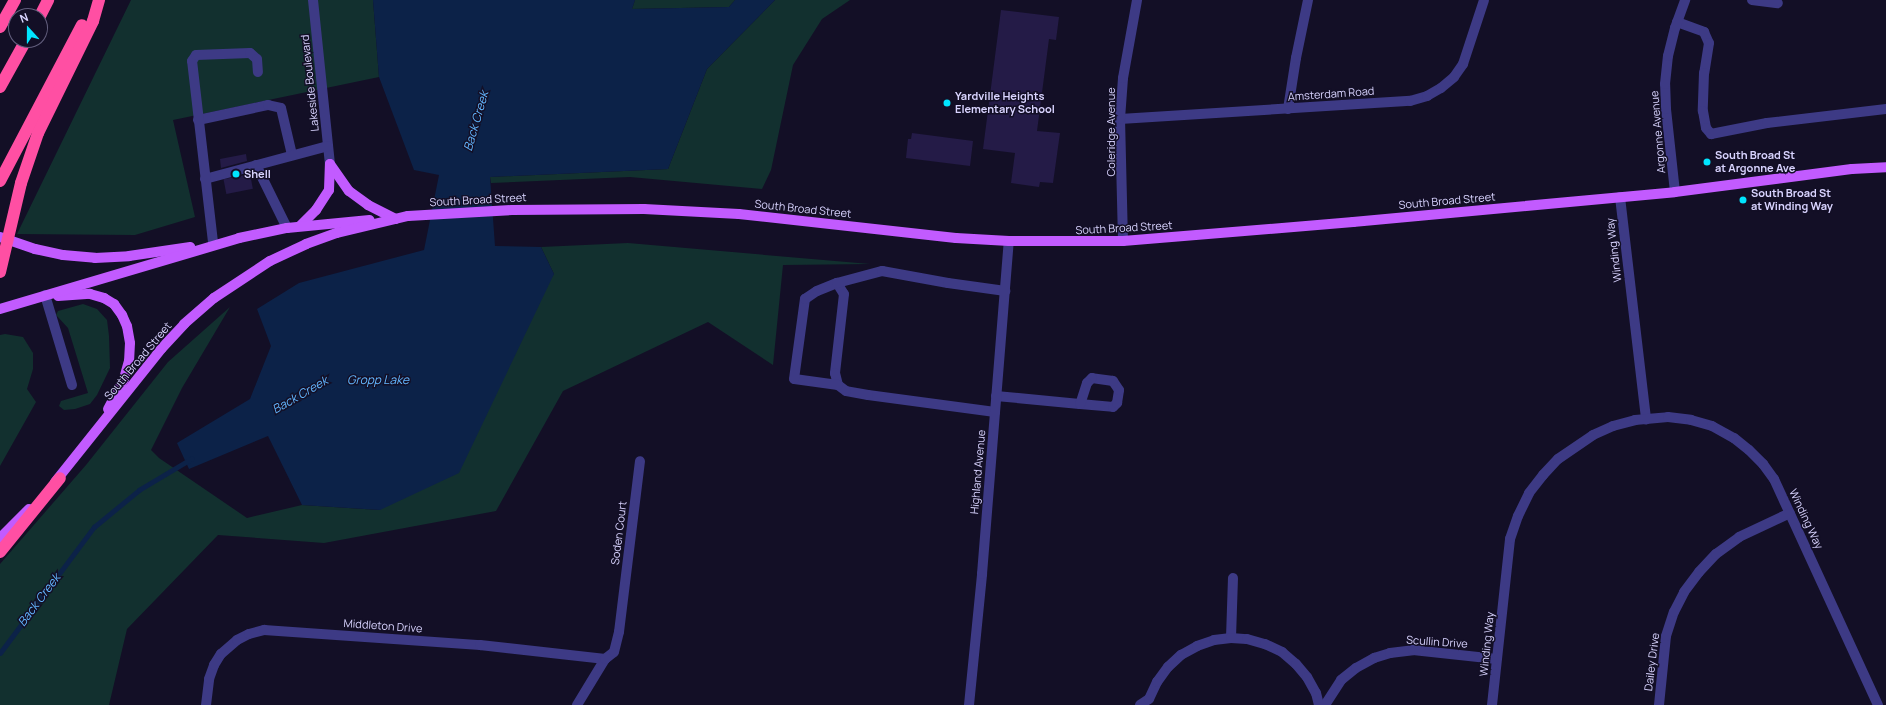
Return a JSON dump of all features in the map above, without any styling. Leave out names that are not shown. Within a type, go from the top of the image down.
[{"type":"highway","points":[[0,27],[15,0]]},
{"type":"highway","points":[[1,179],[97,0]]},
{"type":"highway","points":[[0,272],[21,183],[38,133],[93,21],[97,0]]},
{"type":"highway","points":[[0,87],[22,48]]},
{"type":"highway","points":[[0,552],[60,478]]},
{"type":"main road","name":"South Broad Street","points":[[0,538],[60,478],[162,348],[184,324],[214,298],[241,278],[270,261],[306,244],[337,233],[408,216],[512,210],[644,209],[739,214],[925,235],[1008,241],[1123,241],[1353,222],[1675,192],[1852,169],[1886,163]]},
{"type":"main road","points":[[330,164],[349,191],[368,205],[396,219]]},
{"type":"main road","points":[[300,226],[316,210],[329,190],[330,164]]},
{"type":"main road","name":"South Broad Street","points":[[1852,169],[1886,167]]},
{"type":"main road","name":"South Broad Street","points":[[0,309],[239,238],[300,226],[335,222],[396,219]]},
{"type":"main road","points":[[0,237],[35,249],[63,255],[95,258],[129,256],[239,238]]},
{"type":"main road","points":[[45,295],[64,296],[90,294],[104,298],[114,304],[122,314],[127,326],[130,343],[129,361],[124,379],[95,434]]},
{"type":"street","name":"Lakeside Boulevard","points":[[313,0],[330,164]]},
{"type":"street","name":"Coleridge Avenue","points":[[1123,241],[1120,119],[1123,78],[1137,0]]},
{"type":"street","points":[[1288,109],[1296,58],[1308,0]]},
{"type":"street","name":"Amsterdam Road","points":[[1120,119],[1410,101],[1432,94],[1454,77],[1463,64],[1484,0]]},
{"type":"street","name":"Argonne Avenue","points":[[1675,192],[1666,109],[1666,84],[1668,56],[1677,22],[1685,0]]},
{"type":"street","points":[[1752,0],[1778,3]]},
{"type":"street","points":[[1677,22],[1704,32],[1709,43],[1704,72],[1702,111],[1706,128],[1711,134],[1767,123],[1886,109]]},
{"type":"street","points":[[213,242],[192,61],[196,55],[250,53],[256,59],[258,72]]},
{"type":"street","points":[[198,120],[268,105],[281,108],[292,156]]},
{"type":"street","points":[[205,179],[328,146]]},
{"type":"street","points":[[256,165],[287,228]]},
{"type":"street","name":"Winding Way","points":[[1620,197],[1646,419]]},
{"type":"street","name":"Highland Avenue","points":[[969,705],[982,574],[1008,241]]},
{"type":"street","points":[[995,412],[868,395],[846,391],[838,385],[794,379],[805,299],[817,291],[837,283],[882,271],[948,284],[1004,291]]},
{"type":"street","points":[[837,283],[844,294],[835,373],[838,385]]},
{"type":"street","points":[[45,295],[72,385]]},
{"type":"street","points":[[996,396],[1080,404]]},
{"type":"street","name":"Winding Way","points":[[1492,705],[1510,539],[1518,516],[1529,493],[1553,464],[1576,445],[1613,426],[1646,419],[1668,417],[1691,420],[1712,426],[1734,438],[1763,464],[1774,480],[1790,513],[1878,705]]},
{"type":"street","name":"Soden Court","points":[[577,705],[605,660],[614,652],[622,607],[640,461]]},
{"type":"street","name":"Dailey Drive","points":[[1659,705],[1666,636],[1674,612],[1684,592],[1699,572],[1716,554],[1745,534],[1790,513]]},
{"type":"street","points":[[1230,638],[1233,578]]},
{"type":"street","name":"Middleton Drive","points":[[206,705],[209,679],[221,654],[237,640],[248,634],[264,630],[480,645],[605,660]]},
{"type":"street","points":[[1140,705],[1149,702],[1157,682],[1168,667],[1181,655],[1197,646],[1214,640],[1230,638],[1247,639],[1265,644],[1282,652],[1296,664],[1307,677],[1316,693],[1319,705]]},
{"type":"street","name":"Scullin Drive","points":[[1325,705],[1341,680],[1356,668],[1374,658],[1390,653],[1413,650],[1497,659]]},
{"type":"green space","points":[[131,0],[373,0],[379,77],[173,120],[195,217],[135,235],[17,234]]},
{"type":"green space","points":[[635,0],[735,0],[729,7],[632,9]]},
{"type":"green space","points":[[775,0],[850,0],[822,19],[793,65],[771,170],[762,189],[630,177],[491,183],[490,177],[668,169],[707,69]]},
{"type":"green space","points":[[628,243],[870,264],[783,265],[773,365],[708,322],[563,391],[496,511],[324,543],[218,535],[127,629],[109,705],[0,705],[0,564],[86,465],[168,362],[230,307],[182,388],[151,450],[159,458],[247,518],[302,505],[380,510],[554,274],[541,247]]},
{"type":"green space","points":[[83,304],[97,309],[107,320],[110,368],[97,395],[90,404],[75,409],[64,410],[59,406],[61,401],[88,393],[68,328],[56,315],[58,311]]},
{"type":"green space","points":[[5,334],[23,337],[33,353],[33,369],[27,389],[36,402],[0,466],[0,335]]},
{"type":"water","name":"Gropp Lake","points":[[373,0],[635,0],[632,9],[729,7],[735,0],[775,0],[707,69],[668,169],[490,177],[495,246],[541,247],[554,274],[459,473],[380,510],[302,505],[268,436],[189,469],[177,443],[250,399],[271,346],[257,309],[299,283],[424,250],[439,175],[414,170],[379,77]]},
{"type":"building","points":[[1001,10],[1059,17],[1056,40],[1049,39],[1037,131],[1060,133],[1053,183],[1040,182],[1039,187],[1011,183],[1015,153],[983,149]]},
{"type":"building","points":[[912,133],[973,141],[970,166],[906,158],[908,139],[911,139]]},
{"type":"building","points":[[246,154],[247,161],[221,168],[220,159]]},
{"type":"building","points":[[250,174],[253,189],[226,194],[223,179]]},
{"type":"waterway","name":"Back Creek","points":[[0,653],[94,527],[139,490],[191,459]]},
{"type":"place","name":"Yardville Heights Elementary School","points":[[947,103]]},
{"type":"place","name":"South Broad St at Argonne Ave","points":[[1707,162]]},
{"type":"place","name":"Shell","points":[[236,174]]},
{"type":"place","name":"South Broad St at Winding Way","points":[[1743,200]]}]
